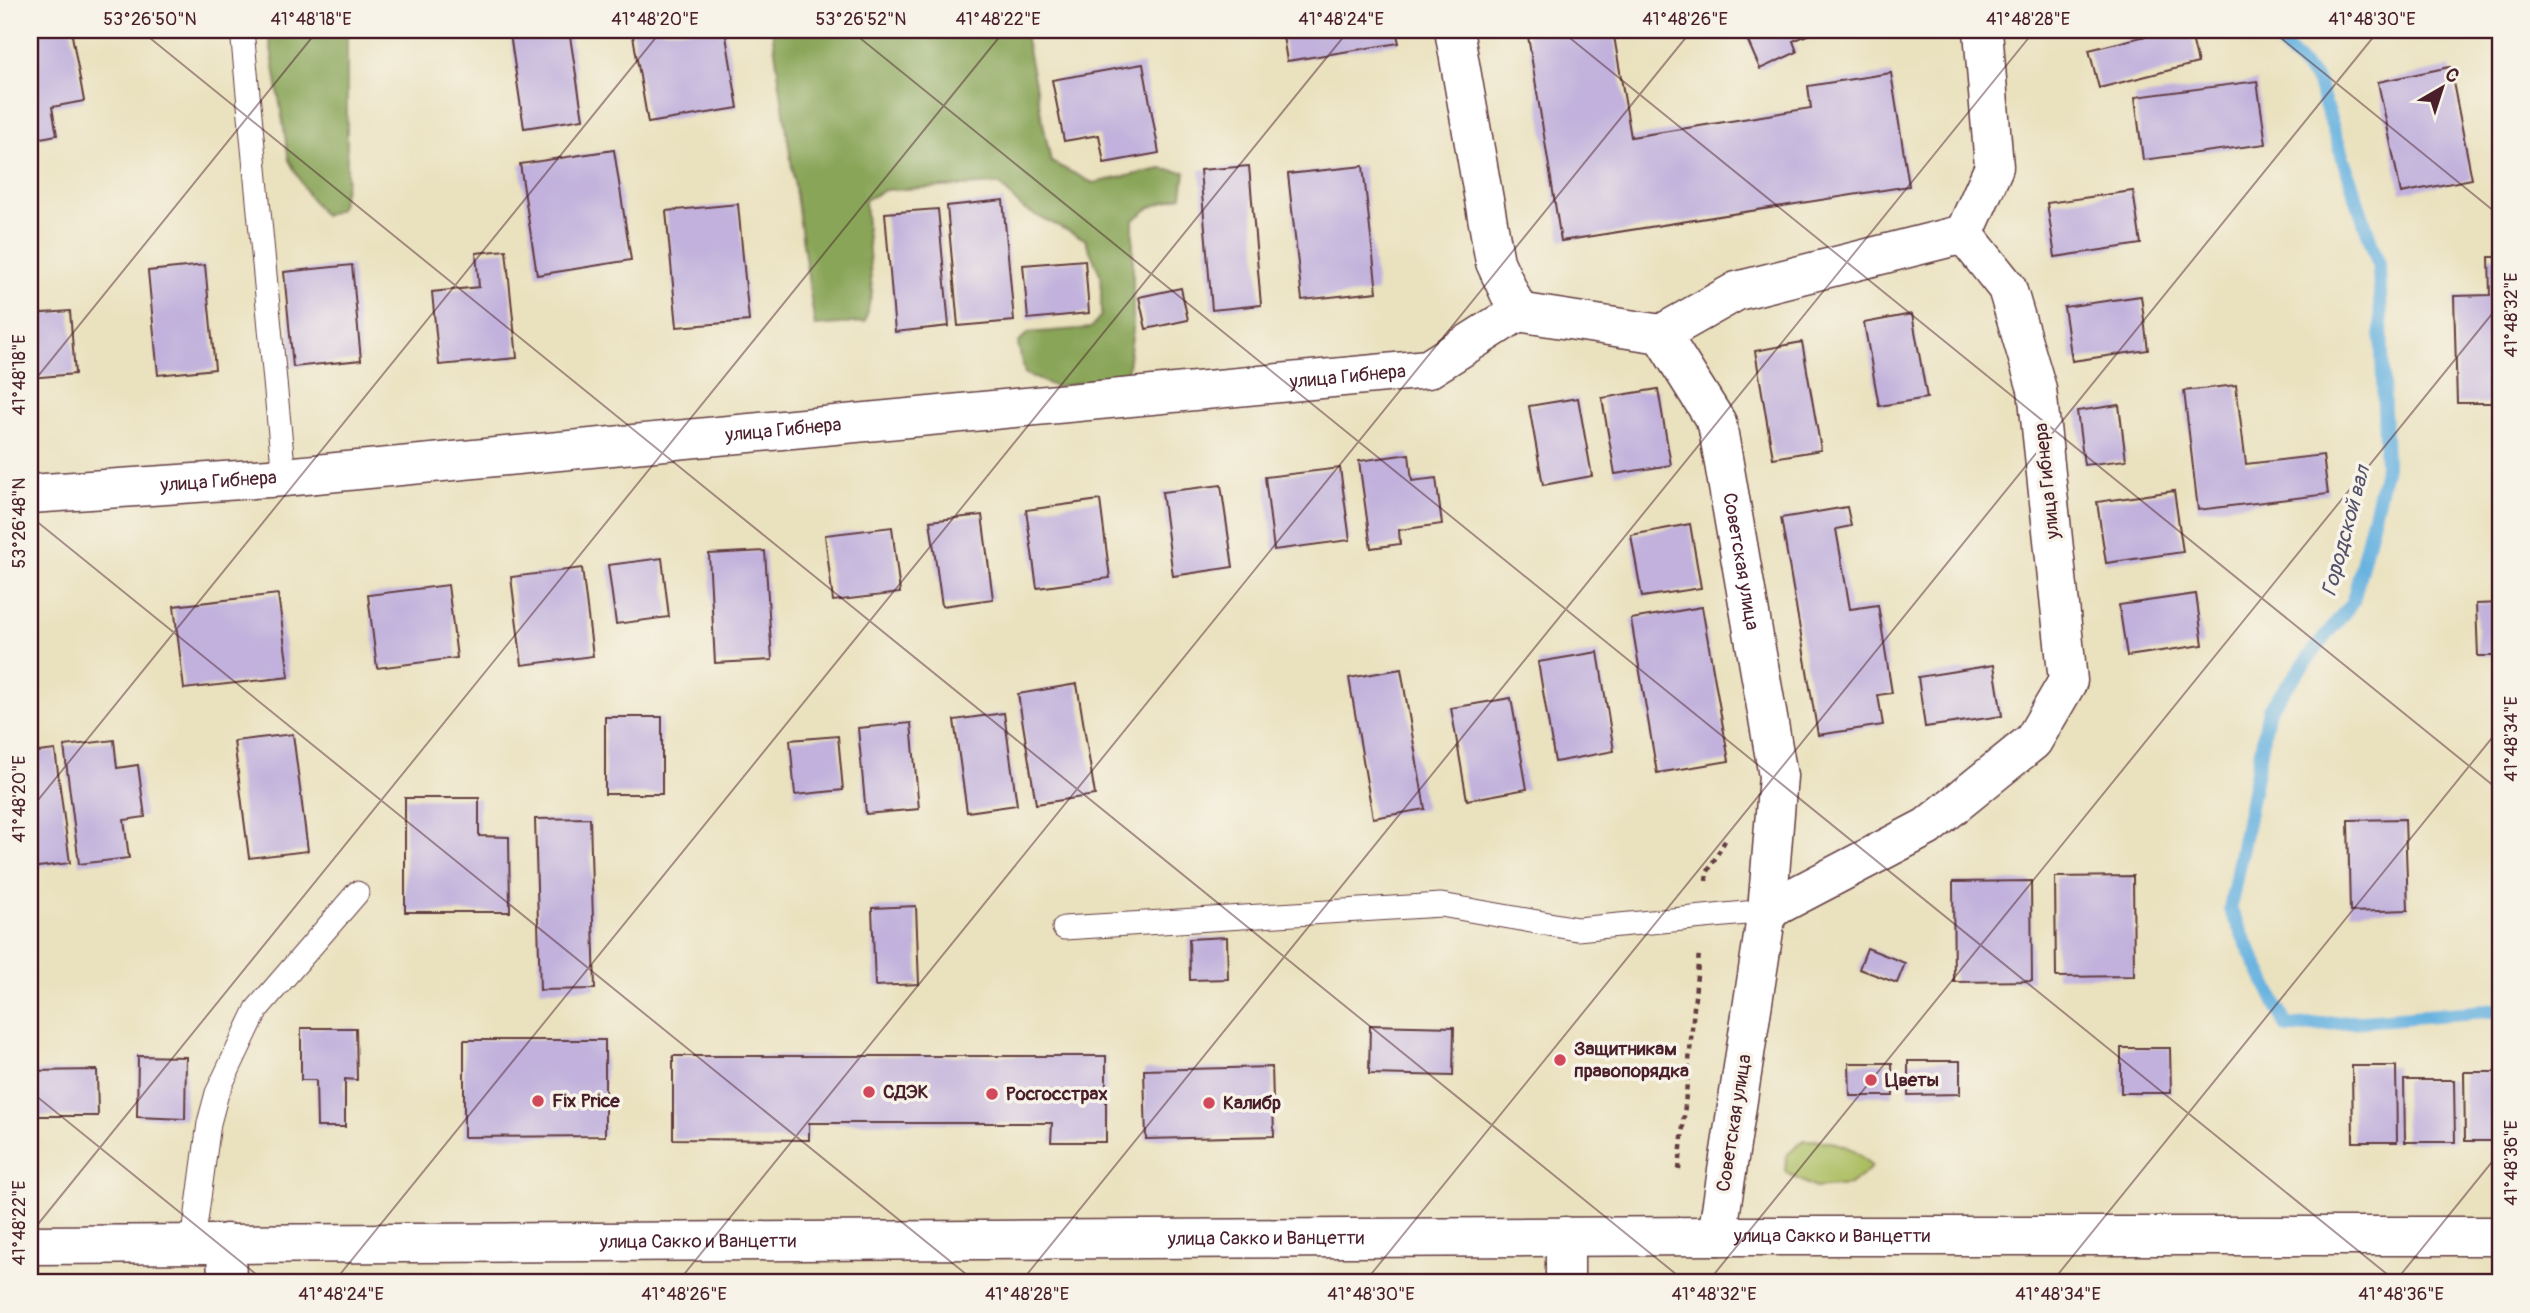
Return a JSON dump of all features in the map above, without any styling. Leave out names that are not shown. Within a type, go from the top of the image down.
[{"type":"street","points":[[1454,30],[1495,262],[1518,312],[1661,334],[1737,291],[1965,234],[1994,167],[1983,30]]},
{"type":"street","name":"улица Гибнера","points":[[1767,911],[1927,827],[2033,741],[2068,681],[2037,389],[2007,288],[1965,234]]},
{"type":"street","name":"улица Гибнера","points":[[30,494],[284,477],[1428,369],[1518,312]]},
{"type":"street","name":"Советская улица","points":[[1661,334],[1717,423],[1778,776],[1767,911],[1698,1236]]},
{"type":"street","points":[[1565,1236],[1565,1283]]},
{"type":"street","name":"улица Сакко и Ванцетти","points":[[30,1245],[1565,1236],[2500,1236]]},
{"type":"street","points":[[209,1243],[227,1283]]},
{"type":"lane","points":[[242,30],[284,477]]},
{"type":"lane","points":[[209,1243],[209,1123],[217,1093],[257,1009],[357,893]]},
{"type":"lane","points":[[1064,928],[1441,905],[1577,929],[1767,911]]},
{"type":"path","points":[[1698,1236],[1678,1177],[1707,873],[1730,831]]},
{"type":"green space","points":[[268,30],[347,30],[347,179],[340,209],[324,216],[308,195],[289,160]]},
{"type":"green space","points":[[772,30],[1024,30],[1051,162],[1093,183],[1161,169],[1185,172],[1182,196],[1151,207],[1133,220],[1133,330],[1127,374],[1056,387],[1025,374],[1018,344],[1027,333],[1091,328],[1101,315],[1101,276],[1085,239],[1023,209],[999,184],[885,190],[865,200],[872,292],[865,322],[815,326]]},
{"type":"green space","points":[[1804,1140],[1824,1141],[1850,1148],[1872,1167],[1850,1185],[1815,1188],[1785,1172],[1787,1155]]},
{"type":"building","points":[[30,30],[71,30],[84,101],[52,107],[57,135],[30,140]]},
{"type":"building","points":[[536,30],[569,30],[583,119],[524,128],[510,34]]},
{"type":"building","points":[[632,30],[725,30],[738,108],[648,123]]},
{"type":"building","points":[[1282,30],[1396,30],[1399,43],[1287,61]]},
{"type":"building","points":[[1527,30],[1613,30],[1631,137],[1811,108],[1808,86],[1891,73],[1909,186],[1561,241]]},
{"type":"building","points":[[1743,30],[1819,30],[1793,41],[1797,52],[1760,69]]},
{"type":"building","points":[[2170,30],[2190,30],[2198,63],[2099,88],[2089,50]]},
{"type":"building","points":[[1143,64],[1159,153],[1104,163],[1099,135],[1064,141],[1052,80]]},
{"type":"building","points":[[2450,67],[2472,179],[2401,193],[2378,82]]},
{"type":"building","points":[[2257,81],[2266,144],[2143,160],[2135,97]]},
{"type":"building","points":[[614,150],[631,260],[537,275],[520,164]]},
{"type":"building","points":[[1249,166],[1261,305],[1212,310],[1200,170]]},
{"type":"building","points":[[1363,166],[1377,292],[1302,300],[1288,174]]},
{"type":"building","points":[[2133,191],[2141,244],[2055,257],[2047,203]]},
{"type":"building","points":[[1003,200],[1014,321],[958,326],[947,206]]},
{"type":"building","points":[[738,204],[749,321],[677,327],[666,211]]},
{"type":"building","points":[[938,209],[949,326],[895,332],[885,213]]},
{"type":"building","points":[[506,250],[517,358],[439,365],[432,292],[479,287],[476,253]]},
{"type":"building","points":[[2489,257],[2500,257],[2500,459],[2495,459],[2493,403],[2457,403],[2454,296],[2490,295]]},
{"type":"building","points":[[1085,260],[1089,313],[1028,319],[1023,265]]},
{"type":"building","points":[[205,265],[215,369],[158,375],[148,271]]},
{"type":"building","points":[[352,265],[361,360],[293,367],[284,272]]},
{"type":"building","points":[[1181,288],[1188,320],[1146,329],[1139,297]]},
{"type":"building","points":[[2141,296],[2148,350],[2072,361],[2064,307]]},
{"type":"building","points":[[70,311],[75,374],[30,378],[30,314]]},
{"type":"building","points":[[1912,314],[1927,398],[1879,406],[1864,323]]},
{"type":"building","points":[[1802,342],[1821,450],[1773,458],[1755,351]]},
{"type":"building","points":[[2236,385],[2246,464],[2323,455],[2328,494],[2198,510],[2184,391]]},
{"type":"building","points":[[1658,389],[1671,465],[1615,474],[1602,398]]},
{"type":"building","points":[[1578,398],[1592,476],[1543,485],[1529,406]]},
{"type":"building","points":[[2119,405],[2126,460],[2084,465],[2077,411]]},
{"type":"building","points":[[1409,454],[1412,481],[1436,478],[1442,524],[1399,530],[1400,544],[1371,548],[1359,461]]},
{"type":"building","points":[[1340,468],[1350,540],[1274,550],[1265,477]]},
{"type":"building","points":[[1221,485],[1233,567],[1173,576],[1162,492]]},
{"type":"building","points":[[2174,491],[2183,552],[2106,563],[2097,502]]},
{"type":"building","points":[[1100,500],[1110,578],[1037,588],[1026,510]]},
{"type":"building","points":[[1847,507],[1851,526],[1836,529],[1850,609],[1878,605],[1892,693],[1878,695],[1883,725],[1818,735],[1781,518]]},
{"type":"building","points":[[982,515],[993,599],[942,606],[930,521]]},
{"type":"building","points":[[1690,524],[1701,588],[1642,597],[1631,535]]},
{"type":"building","points":[[892,527],[900,593],[833,601],[825,535]]},
{"type":"building","points":[[765,551],[772,660],[715,663],[709,554]]},
{"type":"building","points":[[662,558],[669,617],[616,624],[608,565]]},
{"type":"building","points":[[582,568],[593,656],[522,665],[511,577]]},
{"type":"building","points":[[448,585],[457,658],[377,668],[368,595]]},
{"type":"building","points":[[278,594],[289,677],[184,689],[174,606]]},
{"type":"building","points":[[2196,594],[2203,645],[2127,656],[2119,605]]},
{"type":"building","points":[[2500,603],[2500,656],[2478,656],[2476,604]]},
{"type":"building","points":[[1702,607],[1729,761],[1657,773],[1631,619]]},
{"type":"building","points":[[1598,652],[1614,751],[1555,762],[1538,662]]},
{"type":"building","points":[[1994,665],[2002,716],[1925,727],[1918,677]]},
{"type":"building","points":[[1401,669],[1425,809],[1373,818],[1349,678]]},
{"type":"building","points":[[1077,684],[1095,795],[1036,804],[1018,694]]},
{"type":"building","points":[[1511,698],[1527,789],[1467,800],[1451,708]]},
{"type":"building","points":[[1004,713],[1017,805],[967,812],[954,720]]},
{"type":"building","points":[[605,717],[662,717],[662,794],[605,794]]},
{"type":"building","points":[[911,723],[919,809],[866,814],[858,728]]},
{"type":"building","points":[[293,734],[308,851],[249,858],[234,741]]},
{"type":"building","points":[[838,736],[843,790],[795,795],[790,740]]},
{"type":"building","points":[[114,740],[117,768],[138,765],[145,817],[124,820],[129,858],[79,864],[64,746]]},
{"type":"building","points":[[55,750],[70,863],[30,868],[30,753]]},
{"type":"building","points":[[405,798],[479,798],[479,836],[509,837],[510,912],[405,912]]},
{"type":"building","points":[[590,818],[595,989],[540,990],[535,819]]},
{"type":"building","points":[[2405,819],[2408,910],[2350,912],[2348,820]]},
{"type":"building","points":[[2133,876],[2134,976],[2056,977],[2055,877]]},
{"type":"building","points":[[2031,881],[2032,981],[1954,982],[1953,882]]},
{"type":"building","points":[[916,906],[919,984],[875,986],[872,908]]},
{"type":"building","points":[[1227,937],[1228,979],[1190,980],[1189,939]]},
{"type":"building","points":[[1867,948],[1905,963],[1897,983],[1859,969]]},
{"type":"building","points":[[1370,1025],[1454,1027],[1453,1076],[1369,1074]]},
{"type":"building","points":[[301,1028],[356,1028],[357,1080],[345,1079],[345,1127],[317,1127],[316,1080],[301,1080]]},
{"type":"building","points":[[464,1040],[605,1040],[605,1136],[464,1137]]},
{"type":"building","points":[[2121,1048],[2170,1048],[2171,1093],[2121,1093]]},
{"type":"building","points":[[138,1056],[186,1057],[185,1119],[137,1117]]},
{"type":"building","points":[[673,1056],[1106,1056],[1106,1142],[1051,1142],[1052,1123],[809,1123],[809,1140],[673,1139]]},
{"type":"building","points":[[1908,1061],[1960,1061],[1960,1094],[1908,1095]]},
{"type":"building","name":"Цветы","points":[[1849,1063],[1892,1063],[1893,1096],[1850,1096]]},
{"type":"building","points":[[2352,1066],[2396,1066],[2397,1142],[2353,1142]]},
{"type":"building","name":"Калибр","points":[[1272,1067],[1274,1136],[1146,1139],[1144,1070]]},
{"type":"building","points":[[97,1070],[98,1116],[30,1116],[30,1071]]},
{"type":"building","points":[[2464,1072],[2500,1072],[2500,1141],[2465,1141]]},
{"type":"building","points":[[2404,1080],[2454,1080],[2455,1142],[2405,1142]]},
{"type":"waterway","name":"Городской вал","points":[[2268,30],[2317,80],[2379,266],[2386,466],[2353,601],[2269,709],[2230,909],[2287,1027],[2500,1010]]},
{"type":"place","name":"Защитникам правопорядка","points":[[1560,1060]]},
{"type":"place","name":"Цветы","points":[[1871,1080]]},
{"type":"place","name":"СДЭК","points":[[869,1092]]},
{"type":"place","name":"Росгосстрах","points":[[992,1094]]},
{"type":"place","name":"Fix Price","points":[[538,1101]]},
{"type":"place","name":"Калибр","points":[[1209,1103]]}]
